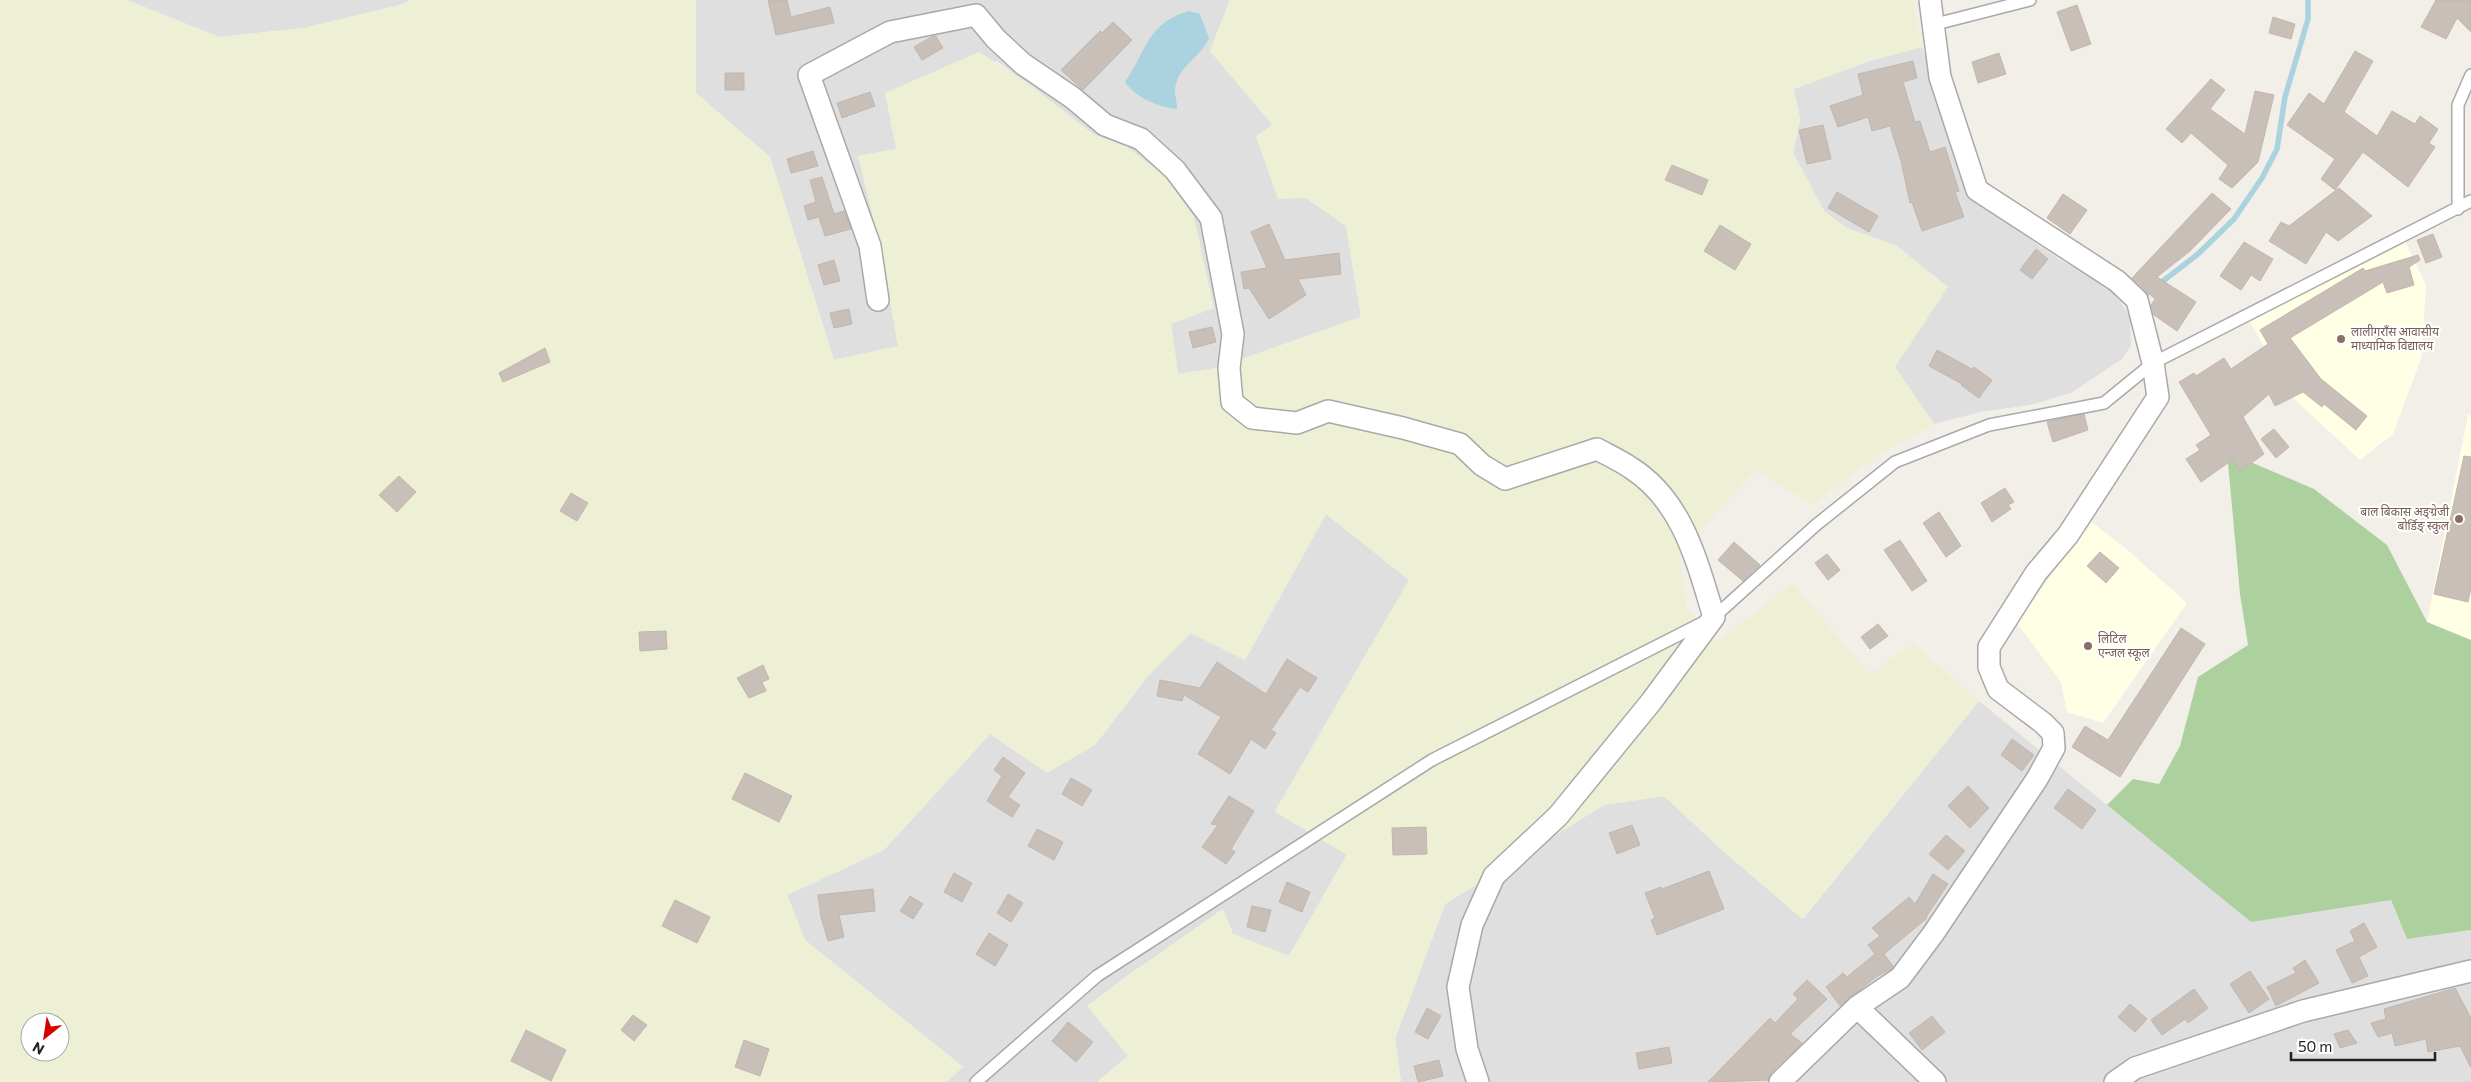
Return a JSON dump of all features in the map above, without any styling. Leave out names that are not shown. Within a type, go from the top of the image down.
[{"type":"street","points":[[1780,1082],[1857,1007],[1900,978],[1933,934],[2037,779],[2054,748],[2053,733],[2044,723],[1998,689],[1989,667],[1988,647],[2036,573],[2068,535],[2158,397],[2153,363],[2137,300],[2117,280],[1977,190],[1940,77],[1930,0]]},
{"type":"street","points":[[878,300],[870,246],[810,75],[890,32],[976,15],[996,39],[1023,64],[1073,98],[1105,125],[1141,139],[1175,170],[1210,218],[1218,250],[1222,287],[1233,334],[1229,368],[1232,402],[1252,418],[1297,423],[1328,411],[1403,428],[1460,444],[1482,465],[1505,478],[1597,449],[1632,468],[1665,499],[1691,541],[1714,617],[1651,702],[1558,816],[1494,876],[1472,925],[1458,987],[1467,1049],[1478,1082]]},
{"type":"street","points":[[2115,1082],[2135,1068],[2303,1011],[2471,971]]},
{"type":"street","points":[[1857,1007],[1935,1082]]},
{"type":"lane","points":[[1932,25],[2030,0]]},
{"type":"lane","points":[[2458,209],[2458,105],[2471,74]]},
{"type":"lane","points":[[976,1082],[1097,976],[1432,760],[1714,617],[1816,525],[1895,462],[1989,425],[2104,403],[2153,363],[2471,201]]},
{"type":"shaded area","points":[[0,0],[127,0],[219,37],[304,28],[400,5],[411,0],[696,0],[696,93],[770,157],[834,360],[898,346],[882,253],[858,156],[896,149],[885,93],[979,52],[1029,84],[1093,134],[1127,147],[1165,176],[1194,217],[1214,308],[1171,324],[1178,374],[1216,368],[1361,317],[1346,226],[1306,198],[1278,199],[1256,137],[1272,124],[1210,51],[1230,0],[1914,0],[1922,47],[1869,61],[1794,89],[1800,119],[1793,153],[1824,211],[1847,228],[1897,246],[1948,287],[1895,367],[1934,424],[1873,459],[1813,504],[1754,471],[1679,555],[1687,607],[1718,642],[1793,583],[1870,675],[1913,643],[1979,701],[1802,919],[1723,851],[1664,796],[1604,805],[1445,904],[1395,1039],[1401,1082],[1097,1082],[1128,1056],[1087,1006],[1223,909],[1233,934],[1289,956],[1347,855],[1275,812],[1409,580],[1326,514],[1245,660],[1191,633],[1147,677],[1095,745],[1047,773],[990,734],[884,850],[787,895],[805,940],[963,1067],[947,1082],[0,1082]]},
{"type":"shaded area","points":[[127,0],[411,0],[400,5],[304,28],[219,37]]},
{"type":"shaded area","points":[[696,0],[1230,0],[1210,51],[1272,124],[1306,198],[1346,226],[1361,317],[1216,368],[1178,374],[1171,324],[1128,147],[1093,134],[997,61],[896,149],[858,156],[882,253],[898,346],[834,360],[770,157],[696,93]]},
{"type":"shaded area","points":[[1922,47],[1976,201],[2057,258],[2110,288],[2130,316],[2131,346],[2122,359],[2071,393],[2030,405],[1980,412],[1934,424],[1895,367],[1897,246],[1847,228],[1824,211],[1793,153],[1800,119],[1794,89],[1869,61]]},
{"type":"shaded area","name":"लालीगुराँस आवासीय माध्यामिक विद्यालय","points":[[2404,239],[2426,285],[2422,356],[2393,434],[2360,460],[2292,397],[2250,322]]},
{"type":"shaded area","name":"बाल बिकास अङ्ग्रेजी बोर्डिङ् स्कुल","points":[[2468,414],[2471,416],[2471,649],[2427,622]]},
{"type":"shaded area","points":[[1326,514],[1409,580],[1275,811],[1347,854],[1289,956],[1233,934],[1223,909],[1123,979],[1088,1006],[1128,1056],[1097,1082],[947,1082],[962,1066],[805,940],[787,895],[884,850],[990,734],[1095,745],[1147,677],[1191,633],[1245,660]]},
{"type":"shaded area","points":[[2090,521],[2125,548],[2187,603],[2103,723],[2067,712],[2061,682],[2017,623]]},
{"type":"shaded area","points":[[1979,701],[2251,922],[2389,896],[2407,939],[2471,930],[2471,1082],[1401,1082],[1395,1039],[1445,904],[1604,805],[1664,796],[1723,851],[1803,919]]},
{"type":"green space","points":[[2227,452],[2314,489],[2387,545],[2427,622],[2471,640],[2471,930],[2407,939],[2391,900],[2251,922],[2107,805],[2133,779],[2159,784],[2180,746],[2198,677],[2248,645],[2240,594]]},
{"type":"water","points":[[1189,11],[1200,14],[1209,38],[1201,51],[1180,74],[1175,89],[1177,109],[1148,101],[1135,93],[1125,82],[1156,30],[1175,16]]},
{"type":"building","points":[[768,0],[787,0],[791,17],[830,7],[834,23],[776,35]]},
{"type":"building","points":[[2436,0],[2471,0],[2471,32],[2457,18],[2446,39],[2421,27]]},
{"type":"building","points":[[2077,5],[2091,44],[2071,51],[2057,12]]},
{"type":"building","points":[[2273,17],[2295,24],[2291,39],[2269,33]]},
{"type":"building","points":[[1113,22],[1132,40],[1083,90],[1061,70],[1100,31],[1102,33]]},
{"type":"building","points":[[936,36],[943,48],[922,60],[914,47]]},
{"type":"building","points":[[2355,51],[2373,61],[2344,112],[2377,136],[2392,111],[2415,124],[2420,116],[2438,129],[2429,143],[2435,147],[2408,187],[2363,152],[2335,190],[2321,179],[2335,159],[2287,125],[2309,93],[2324,104]]},
{"type":"building","points":[[1999,53],[2006,74],[1978,83],[1972,62]]},
{"type":"building","points":[[1913,61],[1917,78],[1903,82],[1915,122],[1920,121],[1930,152],[1945,147],[1959,191],[1955,192],[1964,217],[1922,231],[1912,202],[1910,203],[1901,161],[1890,126],[1872,131],[1868,117],[1838,127],[1830,106],[1863,95],[1858,74]]},
{"type":"building","points":[[725,73],[744,73],[744,90],[725,90]]},
{"type":"building","points":[[2211,79],[2225,90],[2210,109],[2245,134],[2255,91],[2274,95],[2258,162],[2232,188],[2219,179],[2228,165],[2191,133],[2182,143],[2166,129]]},
{"type":"building","points":[[870,92],[875,106],[842,118],[837,103]]},
{"type":"building","points":[[1823,125],[1831,159],[1807,164],[1799,130]]},
{"type":"building","points":[[813,151],[818,166],[791,173],[787,159]]},
{"type":"building","points":[[1672,165],[1708,180],[1702,195],[1665,180]]},
{"type":"building","points":[[822,177],[834,214],[844,211],[851,229],[825,236],[819,217],[808,220],[804,206],[816,202],[810,180]]},
{"type":"building","points":[[2339,188],[2372,216],[2338,241],[2326,232],[2306,264],[2269,241],[2281,222],[2289,226]]},
{"type":"building","points":[[1837,192],[1878,216],[1869,232],[1828,208]]},
{"type":"building","points":[[2212,193],[2231,209],[2190,251],[2157,277],[2196,302],[2177,331],[2154,315],[2151,305],[2155,299],[2132,278]]},
{"type":"building","points":[[2063,194],[2087,210],[2070,234],[2047,218]]},
{"type":"building","points":[[1269,224],[1285,260],[1339,253],[1341,274],[1298,279],[1306,295],[1269,319],[1249,288],[1244,289],[1241,272],[1267,268],[1251,232]]},
{"type":"building","points":[[1720,225],[1751,244],[1735,270],[1704,251]]},
{"type":"building","points":[[2433,234],[2442,257],[2426,263],[2417,240]]},
{"type":"building","points":[[2244,242],[2273,259],[2260,281],[2251,275],[2241,290],[2220,276]]},
{"type":"building","points":[[2036,249],[2048,259],[2032,279],[2020,270]]},
{"type":"building","points":[[2418,255],[2420,260],[2409,267],[2414,285],[2387,293],[2383,282],[2290,338],[2321,379],[2367,416],[2356,430],[2324,404],[2322,407],[2303,392],[2275,406],[2269,394],[2243,417],[2264,454],[2240,471],[2232,460],[2201,482],[2186,459],[2200,450],[2196,445],[2211,435],[2179,382],[2194,373],[2196,376],[2224,358],[2231,369],[2268,344],[2260,330],[2363,268],[2365,271]]},
{"type":"building","points":[[834,260],[840,281],[824,285],[818,265]]},
{"type":"building","points":[[849,309],[852,324],[834,328],[830,313]]},
{"type":"building","points":[[1212,327],[1216,342],[1193,348],[1189,332]]},
{"type":"building","points":[[545,348],[550,362],[503,382],[499,373]]},
{"type":"building","points":[[1937,350],[1972,369],[1974,367],[1992,380],[1979,398],[1962,384],[1929,366]]},
{"type":"building","points":[[2084,414],[2088,430],[2053,442],[2047,422]]},
{"type":"building","points":[[2274,429],[2289,447],[2276,458],[2261,439]]},
{"type":"building","points":[[2464,456],[2471,457],[2471,588],[2468,602],[2434,594]]},
{"type":"building","points":[[399,476],[416,492],[397,512],[379,495]]},
{"type":"building","points":[[2005,488],[2014,502],[2008,505],[2011,509],[1992,522],[1981,503]]},
{"type":"building","points":[[571,493],[588,503],[577,521],[560,511]]},
{"type":"building","points":[[1939,512],[1961,546],[1946,557],[1923,523]]},
{"type":"building","points":[[1900,540],[1927,581],[1912,591],[1884,550]]},
{"type":"building","points":[[1734,542],[1760,565],[1743,581],[1718,560]]},
{"type":"building","points":[[2100,552],[2119,568],[2106,583],[2087,566]]},
{"type":"building","points":[[1827,554],[1840,570],[1828,580],[1815,563]]},
{"type":"building","points":[[1878,624],[1888,636],[1870,649],[1861,637]]},
{"type":"building","points":[[2181,628],[2205,644],[2120,777],[2072,747],[2085,726],[2108,740]]},
{"type":"building","points":[[666,631],[667,649],[640,651],[639,632]]},
{"type":"building","points":[[1287,659],[1317,678],[1308,692],[1300,687],[1271,730],[1276,733],[1265,749],[1251,739],[1230,774],[1198,754],[1221,717],[1184,695],[1182,701],[1157,696],[1160,680],[1200,688],[1217,662],[1266,694]]},
{"type":"building","points":[[763,665],[769,679],[762,682],[766,691],[749,698],[737,678]]},
{"type":"building","points":[[2012,739],[2034,755],[2022,771],[2001,755]]},
{"type":"building","points":[[1003,757],[1025,773],[1008,797],[1020,805],[1012,817],[987,801],[1002,776],[994,770]]},
{"type":"building","points":[[745,773],[792,796],[779,822],[732,799]]},
{"type":"building","points":[[1071,778],[1092,790],[1082,806],[1062,794]]},
{"type":"building","points":[[1968,786],[1989,808],[1970,828],[1948,806]]},
{"type":"building","points":[[2068,789],[2096,810],[2082,829],[2054,808]]},
{"type":"building","points":[[1229,796],[1254,811],[1231,849],[1235,852],[1226,864],[1202,847],[1218,825],[1211,824]]},
{"type":"building","points":[[1632,825],[1640,845],[1617,854],[1609,833]]},
{"type":"building","points":[[1426,827],[1427,854],[1393,855],[1392,828]]},
{"type":"building","points":[[1037,829],[1063,842],[1054,860],[1028,846]]},
{"type":"building","points":[[1946,835],[1965,851],[1948,870],[1929,854]]},
{"type":"building","points":[[1709,871],[1724,909],[1657,935],[1651,920],[1655,918],[1645,893],[1661,887],[1662,889]]},
{"type":"building","points":[[954,873],[972,883],[962,902],[944,892]]},
{"type":"building","points":[[1933,874],[1948,884],[1927,918],[1884,954],[1893,966],[1891,969],[1876,977],[1840,1006],[1826,987],[1843,973],[1847,977],[1875,954],[1868,945],[1880,936],[1872,928],[1909,897],[1915,904]]},
{"type":"building","points":[[1287,882],[1310,892],[1302,912],[1279,902]]},
{"type":"building","points":[[873,889],[875,911],[839,915],[844,937],[828,941],[821,917],[818,895]]},
{"type":"building","points":[[1008,894],[1023,903],[1011,922],[997,913]]},
{"type":"building","points":[[910,896],[923,904],[913,919],[900,911]]},
{"type":"building","points":[[675,900],[710,917],[697,943],[662,926]]},
{"type":"building","points":[[1252,906],[1271,910],[1265,932],[1247,927]]},
{"type":"building","points":[[2364,923],[2377,947],[2359,957],[2368,976],[2352,983],[2336,950],[2355,941],[2350,931]]},
{"type":"building","points":[[989,933],[1008,945],[995,966],[976,954]]},
{"type":"building","points":[[2305,960],[2319,983],[2276,1006],[2267,987],[2296,973],[2293,968]]},
{"type":"building","points":[[2250,971],[2269,999],[2249,1013],[2230,984]]},
{"type":"building","points":[[1807,980],[1827,999],[1790,1034],[1802,1043],[1771,1073],[1768,1080],[1708,1082],[1770,1018],[1775,1023],[1798,999],[1793,994]]},
{"type":"building","points":[[2455,988],[2471,1018],[2471,1068],[2460,1046],[2428,1052],[2426,1039],[2395,1046],[2392,1033],[2378,1037],[2371,1023],[2386,1019],[2384,1009]]},
{"type":"building","points":[[2194,989],[2208,1008],[2188,1023],[2185,1019],[2162,1035],[2151,1020]]},
{"type":"building","points":[[2130,1004],[2147,1019],[2135,1032],[2118,1017]]},
{"type":"building","points":[[1427,1008],[1441,1016],[1428,1039],[1415,1032]]},
{"type":"building","points":[[633,1015],[647,1025],[634,1041],[621,1030]]},
{"type":"building","points":[[1932,1016],[1945,1032],[1922,1050],[1909,1033]]},
{"type":"building","points":[[1068,1022],[1093,1042],[1076,1062],[1052,1041]]},
{"type":"building","points":[[526,1030],[566,1050],[551,1081],[511,1061]]},
{"type":"building","points":[[2348,1030],[2357,1043],[2340,1048],[2334,1034]]},
{"type":"building","points":[[744,1040],[769,1049],[760,1076],[735,1067]]},
{"type":"building","points":[[1669,1047],[1672,1063],[1639,1069],[1636,1053]]},
{"type":"building","points":[[1439,1060],[1443,1076],[1418,1082],[1414,1066]]},
{"type":"waterway","points":[[2141,298],[2198,254],[2234,219],[2262,178],[2277,149],[2285,97],[2308,19],[2308,0]]},
{"type":"place","name":"लालीगुराँस आवासीय माध्यामिक विद्यालय","points":[[2341,339]]},
{"type":"place","name":"बाल बिकास अङ्ग्रेजी बोर्डिङ् स्कुल","points":[[2459,519]]},
{"type":"place","name":"लिटिल एन्जल स्कूल","points":[[2088,646]]}]
